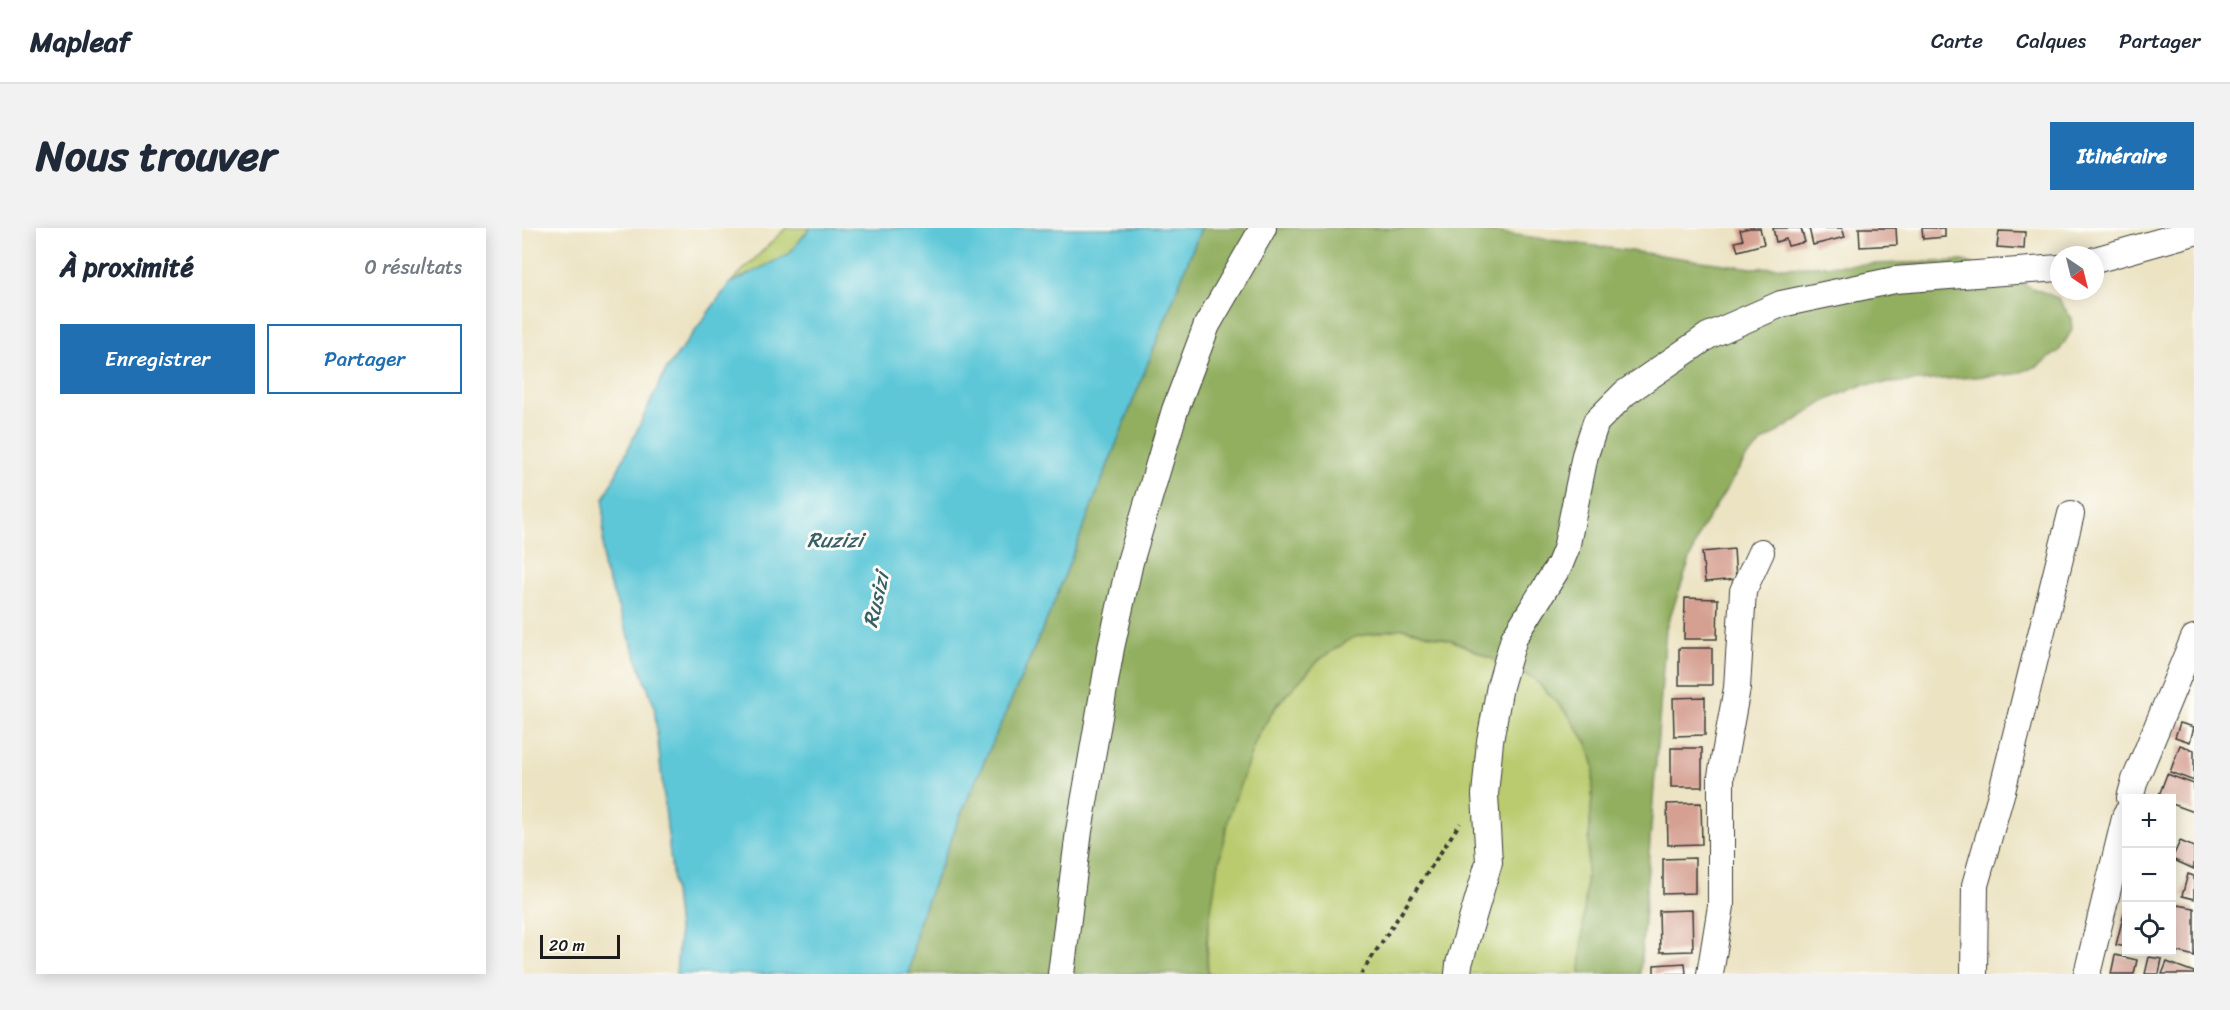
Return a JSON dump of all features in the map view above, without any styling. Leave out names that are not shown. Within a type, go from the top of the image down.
[{"type":"street","points":[[1061,974],[1079,831],[1130,562],[1175,410],[1208,325],[1263,228]]},
{"type":"street","points":[[2104,257],[2194,232]]},
{"type":"street","points":[[1458,974],[1489,862],[1485,795],[1492,730],[1500,686],[1514,638],[1560,564],[1566,549],[1585,455],[1596,422],[1625,393],[1708,336],[1781,304],[1894,280],[2050,269]]},
{"type":"street","points":[[1974,974],[1975,885],[2002,791],[2070,514]]},
{"type":"street","points":[[1710,974],[1721,906],[1721,776],[1737,688],[1743,591],[1761,552]]},
{"type":"street","points":[[2131,794],[2194,638]]},
{"type":"street","points":[[2087,974],[2122,834]]},
{"type":"path","points":[[1361,974],[1465,816],[1485,795]]},
{"type":"green space","points":[[786,228],[810,228],[789,254],[729,284]]},
{"type":"green space","points":[[1201,228],[1466,228],[1752,268],[1964,261],[2050,295],[2050,300],[2059,300],[2071,318],[2072,330],[2059,351],[2038,366],[2015,374],[1862,385],[1827,400],[1764,441],[1746,458],[1700,531],[1666,628],[1640,974],[1580,974],[1594,766],[1587,743],[1567,713],[1533,678],[1454,641],[1403,628],[1354,637],[1321,658],[1276,706],[1257,737],[1229,816],[1216,877],[1206,944],[1208,974],[909,974],[918,923],[961,814],[1051,610]]},
{"type":"green space","points":[[1403,628],[1454,641],[1533,678],[1567,713],[1587,743],[1594,766],[1580,974],[1208,974],[1209,917],[1227,822],[1246,764],[1264,725],[1298,681],[1341,644],[1360,635]]},
{"type":"water","name":"Ruzizi","points":[[810,228],[1201,228],[1051,610],[961,814],[918,923],[909,974],[676,974],[679,938],[654,705],[603,566],[604,499],[665,372],[729,284],[789,254]]},
{"type":"building","points":[[1760,228],[1764,244],[1738,251],[1735,242],[1743,240],[1740,230]]},
{"type":"building","points":[[1773,228],[1801,228],[1805,242],[1788,246],[1786,239],[1776,242]]},
{"type":"building","points":[[1809,228],[1842,228],[1845,237],[1813,245]]},
{"type":"building","points":[[1859,228],[1896,228],[1897,245],[1860,247]]},
{"type":"building","points":[[1922,228],[1945,228],[1945,237],[1923,239]]},
{"type":"building","points":[[1999,231],[2025,232],[2024,249],[1997,247]]},
{"type":"building","points":[[1734,549],[1736,579],[1705,582],[1702,552]]},
{"type":"building","points":[[1685,598],[1718,599],[1717,639],[1684,639]]},
{"type":"building","points":[[1679,648],[1712,648],[1712,685],[1679,685]]},
{"type":"building","points":[[1705,697],[1705,735],[1674,736],[1673,698]]},
{"type":"building","points":[[2180,723],[2194,727],[2190,742],[2175,737]]},
{"type":"building","points":[[2180,745],[2194,750],[2194,781],[2170,772]]},
{"type":"building","points":[[1671,748],[1702,748],[1702,787],[1671,787]]},
{"type":"building","points":[[2167,774],[2194,784],[2194,812],[2176,805],[2176,794],[2160,794]]},
{"type":"building","points":[[1701,803],[1702,844],[1668,845],[1667,804]]},
{"type":"building","points":[[2180,841],[2194,847],[2194,869],[2176,861],[2176,850]]},
{"type":"building","points":[[1695,858],[1695,893],[1663,894],[1663,859]]},
{"type":"building","points":[[2188,874],[2194,876],[2194,899],[2182,896]]},
{"type":"building","points":[[2178,905],[2194,908],[2194,956],[2176,951]]},
{"type":"building","points":[[1692,910],[1693,951],[1660,952],[1659,911]]},
{"type":"building","points":[[2122,921],[2122,946],[2116,945]]},
{"type":"building","points":[[2115,955],[2137,960],[2134,974],[2111,974]]},
{"type":"building","points":[[2149,957],[2162,959],[2159,974],[2145,974]]},
{"type":"building","points":[[2167,962],[2194,972],[2194,974],[2162,974]]},
{"type":"building","points":[[1685,963],[1686,974],[1654,974],[1654,965]]},
{"type":"water label","name":"Rusizi","points":[[876,600]]}]
